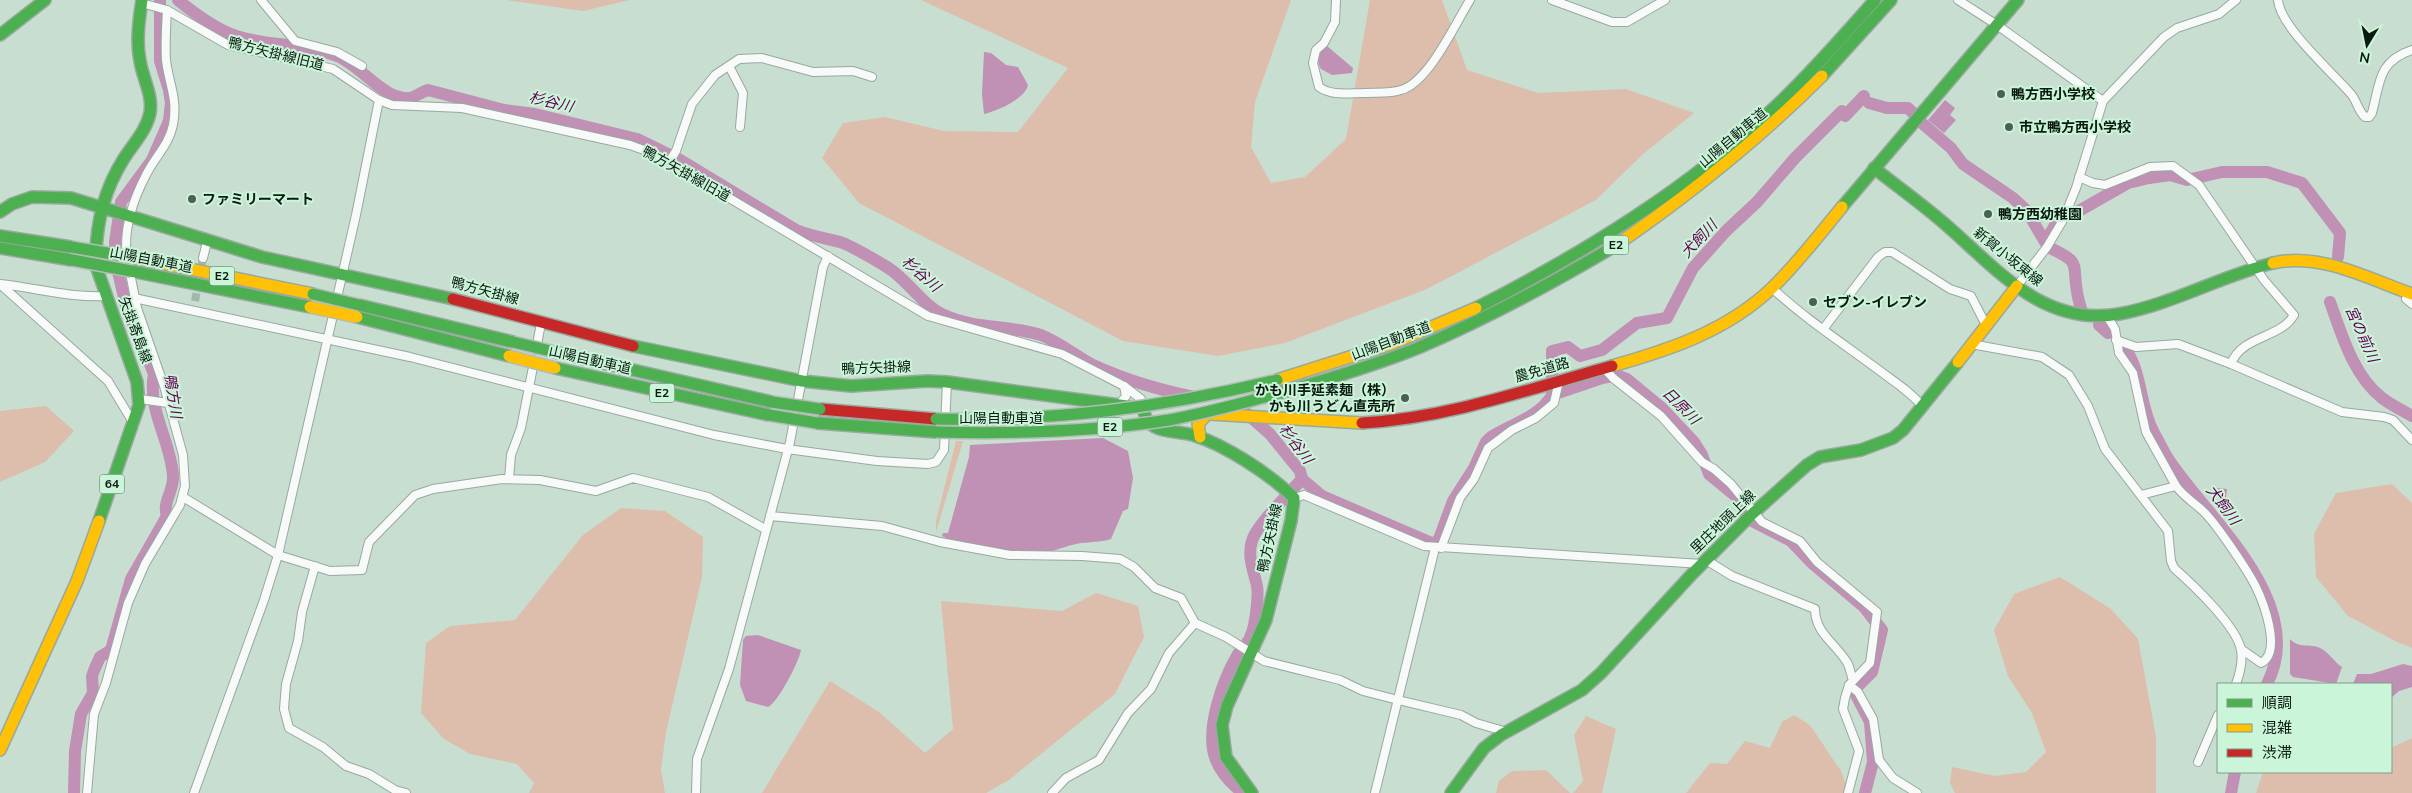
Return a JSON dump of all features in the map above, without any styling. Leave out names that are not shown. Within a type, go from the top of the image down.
[{"type":"main road","points":[[0,26],[33,0]]},
{"type":"main road","points":[[0,34],[32,12],[45,0]]},
{"type":"main road","name":"山陽自動車道","points":[[0,236],[130,257],[313,294],[559,354],[772,402],[820,410],[936,420],[990,421],[1101,415],[1194,400],[1277,380],[1344,361],[1410,337],[1479,307],[1545,273],[1615,231],[1689,178],[1758,121],[1820,62],[1875,0]]},
{"type":"main road","name":"山陽自動車道","points":[[0,248],[131,271],[310,307],[684,398],[818,423],[989,434],[1052,432],[1146,423],[1200,414],[1280,393],[1366,367],[1416,348],[1484,318],[1552,283],[1622,241],[1696,188],[1766,131],[1829,70],[1891,0]]},
{"type":"main road","points":[[1874,168],[2018,0]]},
{"type":"main road","name":"矢掛寄島線","points":[[0,750],[77,581],[134,424],[145,400],[96,266],[96,257],[106,209],[116,171],[147,125],[151,111],[150,96],[138,56],[141,2]]},
{"type":"main road","name":"新賀小坂東線","points":[[1874,168],[1934,215],[2017,286],[2038,300],[2066,313],[2107,316],[2131,310],[2281,261],[2310,261],[2410,293]]},
{"type":"main road","name":"農免道路","points":[[1144,408],[1233,416],[1360,423],[1396,421],[1440,414],[1556,383],[1608,373],[1685,344],[1736,316],[1772,288],[1797,263],[1874,168]]},
{"type":"main road","points":[[0,212],[22,200],[46,196],[71,198],[106,209]]},
{"type":"main road","name":"鴨方矢掛線","points":[[106,209],[207,242],[262,257],[343,273],[463,301],[609,341],[802,381],[851,386],[928,381],[947,382],[1144,408],[1144,416],[1152,425],[1200,437],[1218,446],[1290,495],[1291,521],[1271,603],[1227,706],[1222,735],[1226,757],[1252,793]]},
{"type":"main road","points":[[0,228],[42,242]]},
{"type":"main road","points":[[0,255],[72,262]]},
{"type":"main road","name":"里庄地頭上線","points":[[1451,793],[1484,748],[1507,732],[1582,690],[1601,674],[1704,562],[1807,465],[1820,457],[1855,452],[1893,438],[1911,423],[2017,286]]},
{"type":"main road","points":[[1200,437],[1197,429],[1198,422],[1207,414]]},
{"type":"street","points":[[261,0],[295,41],[337,52],[362,66]]},
{"type":"street","points":[[1336,0],[1335,22],[1324,43],[1316,50],[1313,63],[1319,87],[1325,91],[1338,94],[1401,90],[1416,84],[1429,67],[1470,0]]},
{"type":"street","points":[[1552,0],[1612,22],[1627,22],[1665,0]]},
{"type":"street","points":[[1958,0],[1997,24],[2102,101]]},
{"type":"street","points":[[2017,286],[2047,247],[2063,220],[2079,177],[2102,101],[2164,37],[2176,28],[2219,14],[2236,0]]},
{"type":"street","points":[[2278,0],[2282,11],[2309,51],[2353,96],[2365,117],[2372,113],[2382,72],[2394,57],[2412,50]]},
{"type":"street","name":"鴨方矢掛線旧道","points":[[141,2],[165,10],[228,44],[333,68],[379,100],[392,105],[462,108],[630,145],[655,154],[670,161],[928,316],[1062,354],[1124,386],[1141,399],[1144,408]]},
{"type":"street","points":[[88,793],[94,714],[106,683],[131,596],[145,564],[184,497],[186,474],[183,455],[134,298],[125,246],[128,216],[146,175],[161,153],[172,127],[174,95],[166,62],[165,10]]},
{"type":"street","points":[[670,161],[676,151],[692,104],[715,75],[739,59],[762,58],[813,72],[854,71],[872,77]]},
{"type":"street","points":[[729,66],[743,93],[740,127]]},
{"type":"street","points":[[194,793],[264,600],[278,555],[343,273],[379,100]]},
{"type":"street","points":[[2079,177],[2093,183],[2106,185],[2150,167],[2173,166],[2199,184],[2256,268],[2294,314],[2289,324],[2254,340],[2239,350],[2231,364]]},
{"type":"street","points":[[203,258],[207,242]]},
{"type":"street","points":[[1824,328],[1878,257],[1885,252],[1892,252],[1950,289],[1971,296],[1986,325]]},
{"type":"street","points":[[696,793],[697,759],[729,669],[770,516],[787,449],[824,267],[828,256]]},
{"type":"street","points":[[0,284],[29,287],[64,296],[107,296]]},
{"type":"street","points":[[0,284],[108,381],[128,418],[134,424]]},
{"type":"street","points":[[1772,288],[1802,316],[1824,328],[1905,389],[1923,407]]},
{"type":"street","points":[[2410,293],[2406,299],[2412,304]]},
{"type":"street","points":[[134,298],[410,357],[714,435],[787,449],[877,461],[928,464],[936,462],[944,450],[947,382]]},
{"type":"street","points":[[193,310],[195,301]]},
{"type":"street","points":[[1971,344],[2042,357],[2069,375],[2088,406],[2105,449],[2117,468],[2142,495],[2168,531],[2171,561],[2174,568],[2210,601],[2241,649],[2261,663],[2266,660],[2271,648],[2270,629],[2258,592],[2204,512],[2181,494],[2146,432],[2133,373],[2118,352],[2115,329],[2107,316]]},
{"type":"street","points":[[509,479],[512,446],[521,428],[541,323]]},
{"type":"street","points":[[2116,340],[2136,347],[2178,344],[2231,364],[2342,412],[2393,420],[2412,440]]},
{"type":"street","points":[[1608,373],[1654,409],[1705,464],[1731,484],[1750,517],[1800,541],[1817,562],[1877,612],[1870,663],[1854,686],[1843,709],[1859,751],[1848,793]]},
{"type":"street","points":[[1375,793],[1438,548],[1456,507],[1463,492],[1474,479],[1488,448],[1512,430],[1536,418],[1554,402],[1558,395],[1556,383]]},
{"type":"street","points":[[1119,405],[1126,396],[1124,386]]},
{"type":"street","points":[[145,400],[166,403]]},
{"type":"street","points":[[184,497],[278,555],[330,570],[362,570],[370,542],[415,495],[433,489],[509,479],[540,480],[596,491],[633,478],[708,497],[765,529]]},
{"type":"street","points":[[2142,495],[2176,486]]},
{"type":"street","points":[[1290,495],[1304,495],[1424,546],[1704,562],[1732,576],[1815,609],[1815,616],[1820,630],[1847,663],[1854,686],[1873,718],[1879,760],[1893,778],[1917,793]]},
{"type":"street","points":[[770,516],[882,526],[940,542],[1010,556],[1082,556],[1120,559],[1134,567],[1155,588],[1181,598],[1195,623],[1226,637],[1250,654],[1270,663],[1340,680],[1363,691],[1461,715],[1476,723],[1507,732]]},
{"type":"street","points":[[315,566],[302,612],[298,641],[286,684],[284,709],[289,728],[323,747],[346,766],[369,774],[395,790],[406,793]]},
{"type":"street","points":[[1052,793],[1066,778],[1099,760],[1128,713],[1151,689],[1168,653],[1195,623]]},
{"type":"street","points":[[2236,683],[2240,672],[2241,649]]},
{"type":"street","points":[[2198,762],[2217,717]]},
{"type":"shaded area","points":[[506,0],[630,0],[583,11]]},
{"type":"shaded area","points":[[921,0],[1291,0],[1255,102],[1251,147],[1271,183],[1305,177],[1346,139],[1370,0],[1442,0],[1467,70],[1538,93],[1626,89],[1694,113],[1642,155],[1596,200],[1427,289],[1285,343],[1218,356],[1123,341],[859,203],[822,158],[843,123],[885,117],[944,131],[1018,132],[1068,68]]},
{"type":"shaded area","points":[[46,406],[74,431],[45,462],[0,482],[0,411]]},
{"type":"shaded area","points":[[956,441],[963,441],[936,532],[936,521]]},
{"type":"shaded area","points":[[2392,484],[2412,503],[2412,648],[2348,616],[2316,577],[2314,534],[2336,493]]},
{"type":"shaded area","points":[[621,508],[665,511],[703,537],[702,577],[666,732],[661,770],[665,793],[529,793],[534,783],[517,764],[470,754],[444,739],[421,713],[426,643],[450,626],[515,620],[583,535]]},
{"type":"shaded area","points":[[2060,577],[2111,609],[2138,639],[2156,737],[2156,793],[1955,793],[1950,783],[1952,767],[1995,776],[2026,772],[2046,752],[2032,713],[2008,676],[1994,630],[2014,594]]},
{"type":"shaded area","points":[[1096,593],[1138,606],[1144,637],[1115,694],[1009,780],[986,793],[762,793],[830,681],[879,712],[925,753],[953,729],[941,601],[1062,611]]},
{"type":"shaded area","points":[[1794,715],[1810,725],[1841,771],[1849,793],[1686,793],[1710,763],[1727,764],[1745,741],[1770,748],[1782,722]]},
{"type":"shaded area","points":[[1586,716],[1616,729],[1602,793],[1573,793],[1583,781],[1574,735]]},
{"type":"shaded area","points":[[2412,738],[2412,793],[2256,793],[2263,773],[2392,773],[2392,748]]},
{"type":"shaded area","points":[[1546,770],[1570,793],[1496,793],[1499,781],[1512,771]]},
{"type":"water","points":[[1327,46],[1353,68],[1352,73],[1332,75],[1321,69],[1318,62],[1319,56]]},
{"type":"water","points":[[984,52],[991,53],[1006,65],[1018,67],[1028,85],[1022,95],[1016,100],[984,114],[982,94]]},
{"type":"water","points":[[1945,100],[1955,108],[1950,115],[1956,120],[1944,133],[1928,120]]},
{"type":"water","points":[[1103,438],[1128,451],[1133,478],[1128,509],[1123,511],[1111,539],[1077,544],[1042,553],[1029,553],[979,547],[942,536],[943,533],[948,533],[969,457],[970,445]]},
{"type":"water","points":[[2218,488],[2227,489],[2224,512],[2222,513],[2216,490]]},
{"type":"water","points":[[758,635],[801,650],[788,681],[777,698],[768,707],[746,701],[740,685],[743,640],[746,636]]},
{"type":"water","points":[[2290,639],[2297,644],[2320,648],[2342,667],[2336,683],[2293,677],[2290,674]]},
{"type":"water","points":[[2403,664],[2412,666],[2412,687],[2399,691],[2392,697],[2392,683],[2353,683],[2357,674],[2371,674]]},
{"type":"waterway","name":"鴨方川","points":[[74,793],[75,751],[81,714],[93,693],[92,676],[100,657],[111,650],[131,579],[167,516],[166,506],[173,481],[168,450],[156,413],[153,387],[154,374],[126,306],[116,263],[115,242],[121,202],[152,160],[169,121],[171,103],[160,61],[160,0]]},
{"type":"waterway","name":"杉谷川","points":[[178,0],[213,25],[236,36],[261,42],[312,49],[337,56],[352,65],[382,89],[402,98],[410,98],[428,90],[504,110],[535,114],[637,139],[680,160],[796,230],[840,242],[870,257],[895,272],[929,305],[944,315],[967,323],[1041,335],[1105,370],[1143,384],[1194,397]]},
{"type":"waterway","name":"犬飼川","points":[[1552,394],[1552,351],[1568,347],[1580,356],[1602,350],[1637,323],[1667,318],[1693,268],[1726,231],[1757,202],[1795,158],[1842,111],[1845,116],[1864,96]]},
{"type":"waterway","name":"犬飼川","points":[[1869,103],[1887,108],[1908,108],[1914,114]]},
{"type":"waterway","name":"犬飼川","points":[[1923,124],[1951,148],[1963,164],[2013,198],[2027,211],[2045,242],[2060,217]]},
{"type":"waterway","name":"宮の前川","points":[[2070,216],[2128,183],[2149,178],[2170,175],[2187,180],[2222,172],[2267,172],[2302,183],[2340,233],[2338,257]]},
{"type":"waterway","name":"犬飼川","points":[[2050,248],[2067,257],[2074,265],[2077,295],[2082,312]]},
{"type":"waterway","name":"宮の前川","points":[[2330,302],[2344,341],[2363,378],[2382,398],[2412,416]]},
{"type":"waterway","name":"犬飼川","points":[[2099,325],[2108,333]]},
{"type":"waterway","name":"犬飼川","points":[[2125,348],[2135,368],[2149,423],[2165,454],[2186,484],[2229,536],[2249,564],[2265,593],[2275,623],[2276,654],[2267,683]]},
{"type":"waterway","name":"日原川","points":[[1302,479],[1322,496],[1434,544],[1439,539],[1453,501],[1474,468],[1486,442],[1491,437],[1533,414],[1552,395],[1602,378],[1617,375],[1627,379],[1662,408],[1694,442],[1702,455],[1709,474],[1737,497],[1748,519],[1791,541],[1813,564],[1864,607],[1882,630],[1872,672],[1858,686],[1855,693],[1870,722],[1873,762],[1865,793]]},
{"type":"waterway","name":"杉谷川","points":[[1246,413],[1270,434],[1300,471],[1302,479]]},
{"type":"waterway","name":"杉谷川","points":[[1245,793],[1227,778],[1216,760],[1212,735],[1214,720],[1221,691],[1238,654],[1249,640],[1254,625],[1257,586],[1250,552],[1252,541],[1266,518],[1302,479]]},
{"type":"waterway","name":"犬飼川","points":[[2231,793],[2235,773]]},
{"type":"tunnel","points":[[195,301],[203,258]]},
{"type":"traffic: fast","points":[[0,35],[45,0]]},
{"type":"traffic: fast","points":[[99,521],[139,405],[137,382],[96,266],[96,252],[99,224],[110,185],[123,160],[142,132],[150,113],[150,100],[141,68],[138,46],[142,0]]},
{"type":"traffic: fast","points":[[1476,308],[1595,242],[1671,192],[1708,164],[1777,105],[1827,54],[1875,0]]},
{"type":"traffic: fast","points":[[1822,76],[1891,0]]},
{"type":"traffic: fast","points":[[1842,207],[2018,0]]},
{"type":"traffic: fast","points":[[1874,168],[1936,217],[2003,276],[2023,291],[2044,303],[2067,312],[2092,316],[2119,314],[2159,304],[2235,275],[2273,263]]},
{"type":"traffic: fast","points":[[0,212],[12,204],[32,197],[71,198],[262,257],[453,299]]},
{"type":"traffic: fast","points":[[0,236],[71,247]]},
{"type":"traffic: fast","points":[[1280,393],[1384,361],[1418,348],[1518,300],[1615,246]]},
{"type":"traffic: fast","points":[[71,247],[130,257]]},
{"type":"traffic: fast","points":[[0,248],[72,260]]},
{"type":"traffic: fast","points":[[72,260],[131,271]]},
{"type":"traffic: fast","points":[[131,271],[310,307]]},
{"type":"traffic: fast","points":[[313,294],[359,305]]},
{"type":"traffic: fast","points":[[359,305],[513,342]]},
{"type":"traffic: fast","points":[[357,317],[509,356]]},
{"type":"traffic: fast","points":[[513,342],[559,353]]},
{"type":"traffic: fast","points":[[633,346],[802,381],[851,386],[928,381],[947,382],[1127,406]]},
{"type":"traffic: fast","points":[[559,353],[772,402]]},
{"type":"traffic: fast","points":[[1451,793],[1484,748],[1501,735],[1582,690],[1601,673],[1692,574],[1750,516],[1807,465],[1820,457],[1861,450],[1893,438],[1903,430],[1958,362]]},
{"type":"traffic: fast","points":[[555,368],[769,415]]},
{"type":"traffic: fast","points":[[936,419],[1023,418],[1108,411],[1192,398],[1277,380]]},
{"type":"traffic: fast","points":[[936,432],[1053,431],[1140,424],[1197,414],[1280,393]]},
{"type":"traffic: fast","points":[[772,402],[820,409]]},
{"type":"traffic: fast","points":[[1144,408],[1148,422],[1156,428],[1193,435],[1233,453],[1273,479],[1294,498],[1291,521],[1266,620],[1227,706],[1222,725],[1226,757],[1252,793]]},
{"type":"traffic: fast","points":[[769,415],[817,423]]},
{"type":"traffic: fast","points":[[817,423],[936,432]]},
{"type":"traffic: slow","points":[[1615,246],[1670,207],[1722,166],[1798,100],[1822,76]]},
{"type":"traffic: slow","points":[[1612,366],[1676,346],[1717,327],[1755,303],[1781,279],[1842,207]]},
{"type":"traffic: slow","points":[[130,257],[313,294]]},
{"type":"traffic: slow","points":[[2273,263],[2308,261],[2326,264],[2412,294]]},
{"type":"traffic: slow","points":[[1958,362],[2017,286]]},
{"type":"traffic: slow","points":[[310,307],[357,317]]},
{"type":"traffic: slow","points":[[1277,380],[1394,343],[1476,308]]},
{"type":"traffic: slow","points":[[509,356],[555,368]]},
{"type":"traffic: slow","points":[[1200,437],[1198,424],[1207,414]]},
{"type":"traffic: slow","points":[[1210,414],[1362,423]]},
{"type":"traffic: slow","points":[[0,750],[77,581],[99,521]]},
{"type":"traffic: jam","points":[[453,299],[633,346]]},
{"type":"traffic: jam","points":[[1362,423],[1394,420],[1457,409],[1612,366]]},
{"type":"traffic: jam","points":[[820,409],[936,419]]},
{"type":"place","name":"鴨方西小学校","points":[[2001,94]]},
{"type":"place","name":"市立鴨方西小学校","points":[[2009,127]]},
{"type":"place","name":"ファミリーマート","points":[[192,199]]},
{"type":"place","name":"鴨方西幼稚園","points":[[1988,214]]},
{"type":"place","name":"セブン-イレブン","points":[[1813,302]]},
{"type":"place","name":"かも川手延素麺（株） かも川うどん直売所","points":[[1405,398]]}]
